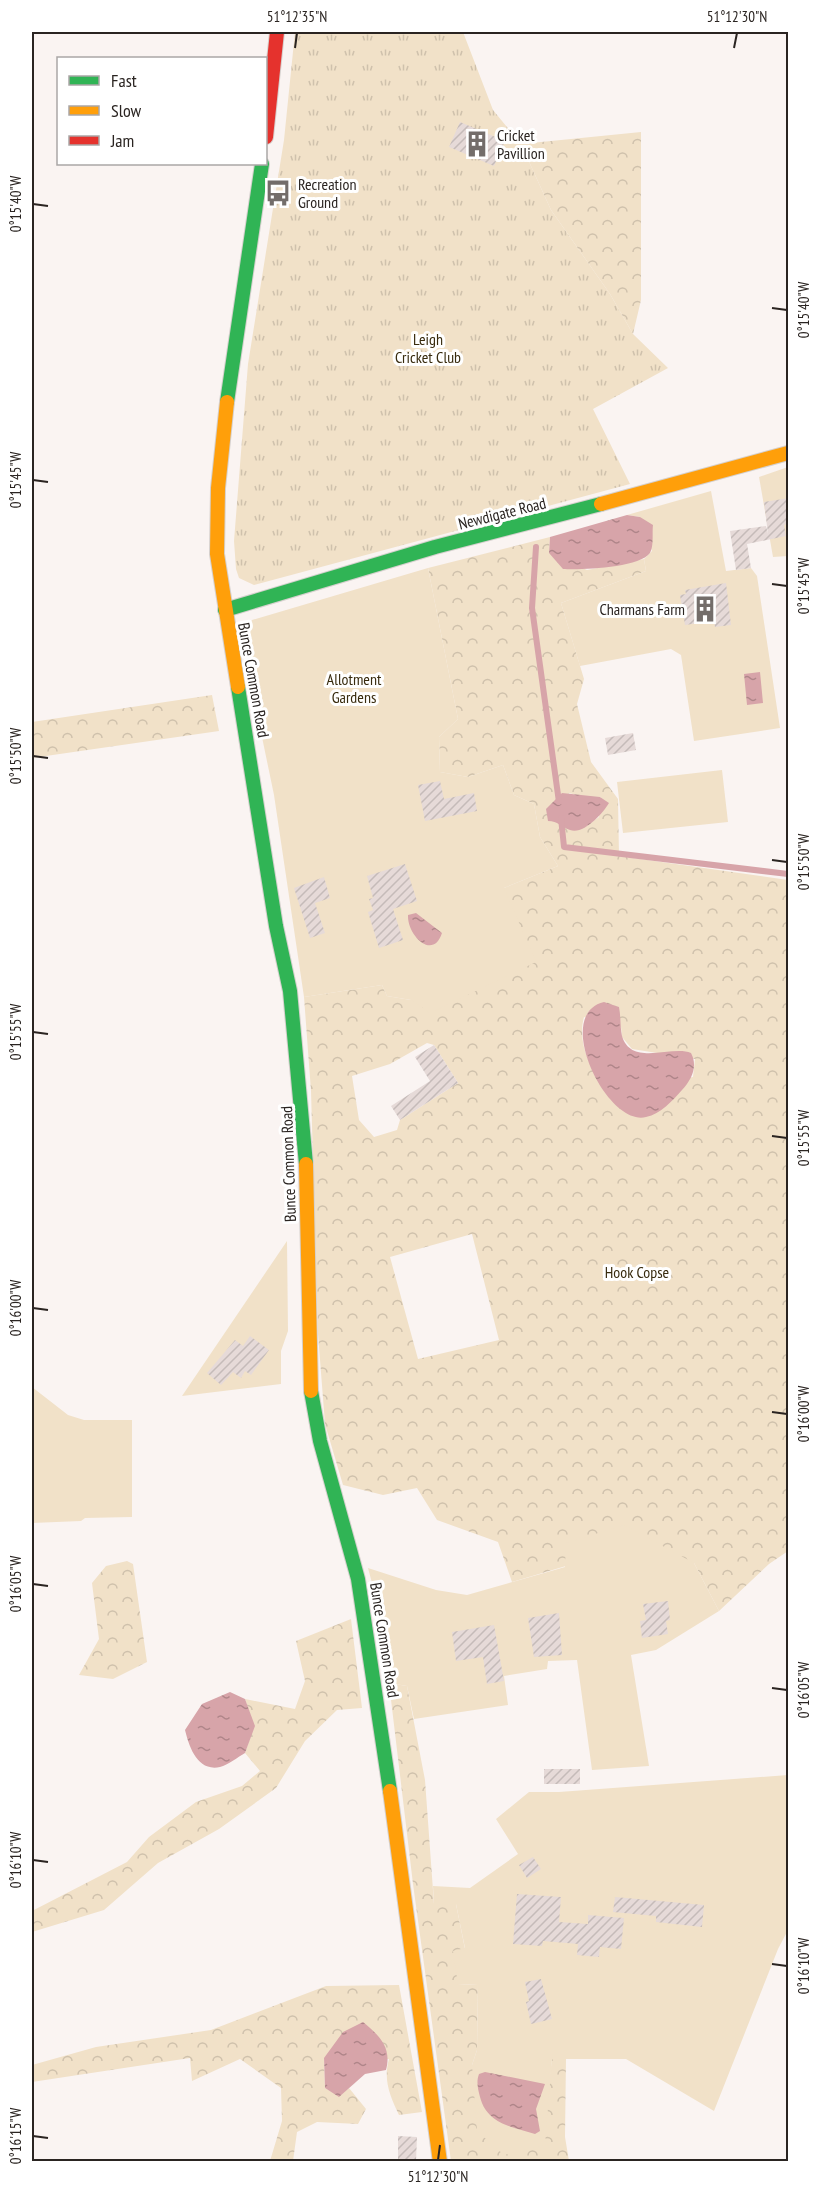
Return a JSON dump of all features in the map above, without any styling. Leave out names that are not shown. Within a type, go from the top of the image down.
[{"type":"street","points":[[267,127],[277,32]]},
{"type":"street","name":"Bunce Common Road","points":[[262,165],[231,363],[219,488],[217,554],[276,926],[290,991],[298,1060],[305,1140],[311,1390],[320,1440],[358,1580],[374,1667],[440,2162]]},
{"type":"street","name":"Newdigate Road","points":[[225,610],[435,547],[789,453]]},
{"type":"green space","name":"Leigh Cricket Club","points":[[295,32],[463,32],[493,110],[521,144],[551,210],[610,294],[633,334],[668,368],[593,409],[630,484],[254,585],[239,578],[234,541],[248,364],[284,140]]},
{"type":"green space","points":[[641,132],[641,300],[633,334],[610,294],[551,210],[521,144]]},
{"type":"green space","points":[[788,467],[788,556],[773,557],[759,477]]},
{"type":"green space","points":[[711,491],[726,571],[751,568],[757,576],[780,728],[694,741],[681,655],[671,649],[580,666],[561,603],[646,571],[644,559],[652,551],[640,517],[627,515]]},
{"type":"green space","name":"Hook Copse","points":[[550,537],[549,553],[587,570],[644,559],[646,571],[561,603],[584,679],[577,704],[591,762],[618,799],[619,856],[788,880],[788,1551],[769,1564],[719,1611],[694,1563],[566,1566],[512,1582],[498,1542],[437,1520],[417,1488],[383,1495],[343,1485],[325,1424],[318,1334],[311,1091],[304,997],[382,985],[387,996],[411,1000],[504,888],[558,866],[540,837],[534,804],[514,795],[503,765],[468,777],[440,772],[439,737],[458,719],[428,568]],"holes":[[[569,793],[584,797],[601,797],[599,817],[582,828],[573,830],[555,821]],[[584,1017],[621,1027],[622,1037],[632,1049],[695,1059],[693,1077],[603,1088],[586,1054],[582,1027]],[[427,1043],[434,1045],[458,1083],[400,1120],[397,1130],[374,1137],[359,1120],[352,1076],[390,1064]],[[472,1234],[499,1340],[418,1359],[390,1257]]]},
{"type":"green space","name":"Allotment Gardens","points":[[428,568],[458,719],[439,737],[440,772],[468,777],[503,765],[514,795],[534,804],[540,837],[558,866],[504,888],[536,962],[430,1013],[411,1000],[387,996],[382,985],[304,997],[274,795],[257,713],[246,634],[252,620]]},
{"type":"green space","points":[[212,695],[219,731],[32,758],[32,722]]},
{"type":"green space","points":[[722,770],[728,822],[623,833],[617,782]]},
{"type":"green space","points":[[287,1241],[288,1331],[281,1351],[281,1384],[182,1396]]},
{"type":"green space","points":[[32,1387],[68,1415],[84,1420],[132,1420],[132,1517],[85,1518],[81,1521],[32,1523]]},
{"type":"green space","points":[[624,1525],[694,1563],[719,1611],[656,1650],[631,1655],[649,1766],[592,1770],[577,1660],[548,1661],[547,1669],[504,1676],[508,1705],[414,1719],[407,1686],[389,1683],[376,1598],[368,1568],[436,1590],[467,1595],[565,1567],[566,1543]]},
{"type":"green space","points":[[127,1561],[133,1564],[147,1662],[113,1679],[79,1675],[99,1639],[92,1583],[106,1566]]},
{"type":"green space","points":[[351,1619],[362,1708],[337,1710],[305,1741],[276,1788],[219,1829],[158,1863],[104,1910],[32,1932],[32,1911],[127,1862],[149,1837],[196,1802],[242,1786],[260,1771],[245,1753],[254,1726],[245,1699],[295,1709],[305,1681],[296,1641]]},
{"type":"green space","points":[[389,1683],[407,1686],[425,1780],[434,1904],[456,1904],[465,1949],[458,1985],[478,1984],[477,2050],[472,2065],[548,2091],[552,2059],[566,2058],[565,2137],[569,2161],[451,2161],[413,1884]]},
{"type":"green space","points":[[788,1775],[788,1930],[778,1949],[714,2111],[626,2059],[552,2059],[545,2145],[504,2155],[477,2131],[472,2065],[477,2050],[478,1984],[458,1985],[453,1951],[465,1948],[456,1904],[434,1904],[433,1886],[470,1888],[518,1854],[496,1819],[529,1792],[559,1792]]},
{"type":"green space","points":[[399,1985],[422,2112],[399,2115],[387,2081],[389,2059],[324,2058],[325,2088],[339,2096],[349,2088],[366,2109],[358,2124],[317,2122],[297,2132],[293,2161],[270,2161],[282,2121],[281,2088],[240,2059],[192,2081],[190,2058],[32,2082],[32,2065],[96,2047],[211,2030],[326,1986]]},
{"type":"water","points":[[627,515],[640,517],[653,525],[651,550],[644,558],[609,567],[563,569],[549,553],[550,537]]},
{"type":"water","points":[[760,672],[763,703],[747,705],[744,674]]},
{"type":"water","points":[[562,793],[600,797],[609,803],[587,826],[575,831],[570,830],[548,821],[546,809]]},
{"type":"water","points":[[416,913],[442,933],[433,945],[421,942],[412,930],[408,915]]},
{"type":"water","points":[[604,1002],[619,1007],[622,1036],[634,1051],[653,1053],[683,1051],[691,1053],[693,1058],[693,1072],[682,1090],[661,1110],[646,1117],[631,1115],[616,1105],[602,1088],[591,1068],[584,1046],[583,1026],[589,1011]]},
{"type":"water","points":[[230,1692],[245,1699],[255,1726],[245,1753],[220,1767],[205,1766],[195,1756],[185,1730],[202,1704]]},
{"type":"water","points":[[363,2022],[375,2032],[386,2049],[386,2070],[365,2074],[339,2097],[325,2088],[324,2058],[343,2032]]},
{"type":"water","points":[[485,2072],[545,2084],[536,2109],[540,2131],[535,2134],[509,2126],[494,2119],[488,2113],[483,2106],[478,2086],[479,2074]]},
{"type":"building","name":"Cricket Pavillion","points":[[460,122],[505,141],[494,166],[449,147]]},
{"type":"building","points":[[789,498],[789,523],[784,525],[786,536],[747,544],[751,568],[736,570],[730,531],[766,526],[768,534],[764,502]]},
{"type":"building","name":"Charmans Farm","points":[[726,583],[731,625],[715,627],[714,621],[685,625],[680,595],[686,594],[685,590]]},
{"type":"building","points":[[633,733],[636,750],[608,755],[605,738]]},
{"type":"building","points":[[440,781],[444,799],[474,793],[477,811],[425,821],[418,785]]},
{"type":"building","points":[[405,864],[417,901],[393,909],[403,940],[379,948],[368,912],[373,910],[369,899],[373,898],[367,876]]},
{"type":"building","points":[[324,877],[330,898],[315,903],[325,933],[310,938],[294,888]]},
{"type":"building","points":[[434,1045],[458,1083],[400,1120],[391,1106],[430,1081],[415,1057]]},
{"type":"building","points":[[250,1336],[269,1350],[251,1375],[245,1371],[241,1378],[233,1372],[221,1385],[207,1373],[235,1340],[243,1346]]},
{"type":"building","points":[[668,1601],[670,1620],[666,1621],[668,1634],[642,1638],[640,1621],[646,1620],[643,1604]]},
{"type":"building","points":[[559,1613],[562,1655],[534,1657],[528,1618]]},
{"type":"building","points":[[494,1625],[504,1681],[487,1684],[483,1657],[456,1661],[452,1632]]},
{"type":"building","points":[[544,1769],[580,1769],[580,1784],[544,1784]]},
{"type":"building","points":[[533,1857],[541,1869],[527,1878],[519,1865]]},
{"type":"building","points":[[517,1894],[561,1897],[559,1922],[588,1924],[588,1915],[624,1918],[621,1949],[600,1947],[599,1957],[577,1955],[578,1944],[543,1941],[542,1946],[513,1944]]},
{"type":"building","points":[[615,1897],[704,1905],[702,1927],[656,1922],[656,1916],[613,1912]]},
{"type":"building","points":[[541,1979],[552,2019],[531,2024],[526,2002],[529,2001],[525,1982]]},
{"type":"building","points":[[398,2136],[417,2137],[416,2161],[398,2161]]},
{"type":"waterway","points":[[536,547],[532,608],[559,802]]},
{"type":"waterway","points":[[561,818],[564,847],[788,874]]},
{"type":"traffic: fast","points":[[227,402],[262,165]]},
{"type":"traffic: fast","points":[[225,610],[435,547],[601,504]]},
{"type":"traffic: fast","points":[[238,687],[276,926],[290,991],[306,1164]]},
{"type":"traffic: fast","points":[[311,1391],[320,1441],[358,1579],[390,1791]]},
{"type":"traffic: slow","points":[[227,402],[218,488],[217,554],[238,687]]},
{"type":"traffic: slow","points":[[601,504],[788,453]]},
{"type":"traffic: slow","points":[[306,1164],[311,1391]]},
{"type":"traffic: slow","points":[[390,1791],[440,2162]]},
{"type":"traffic: jam","points":[[267,127],[277,32]]},
{"type":"place","name":"Cricket Pavillion","points":[[477,144]]},
{"type":"place","name":"Recreation Ground","points":[[278,193]]},
{"type":"place","name":"Charmans Farm","points":[[705,609]]}]
